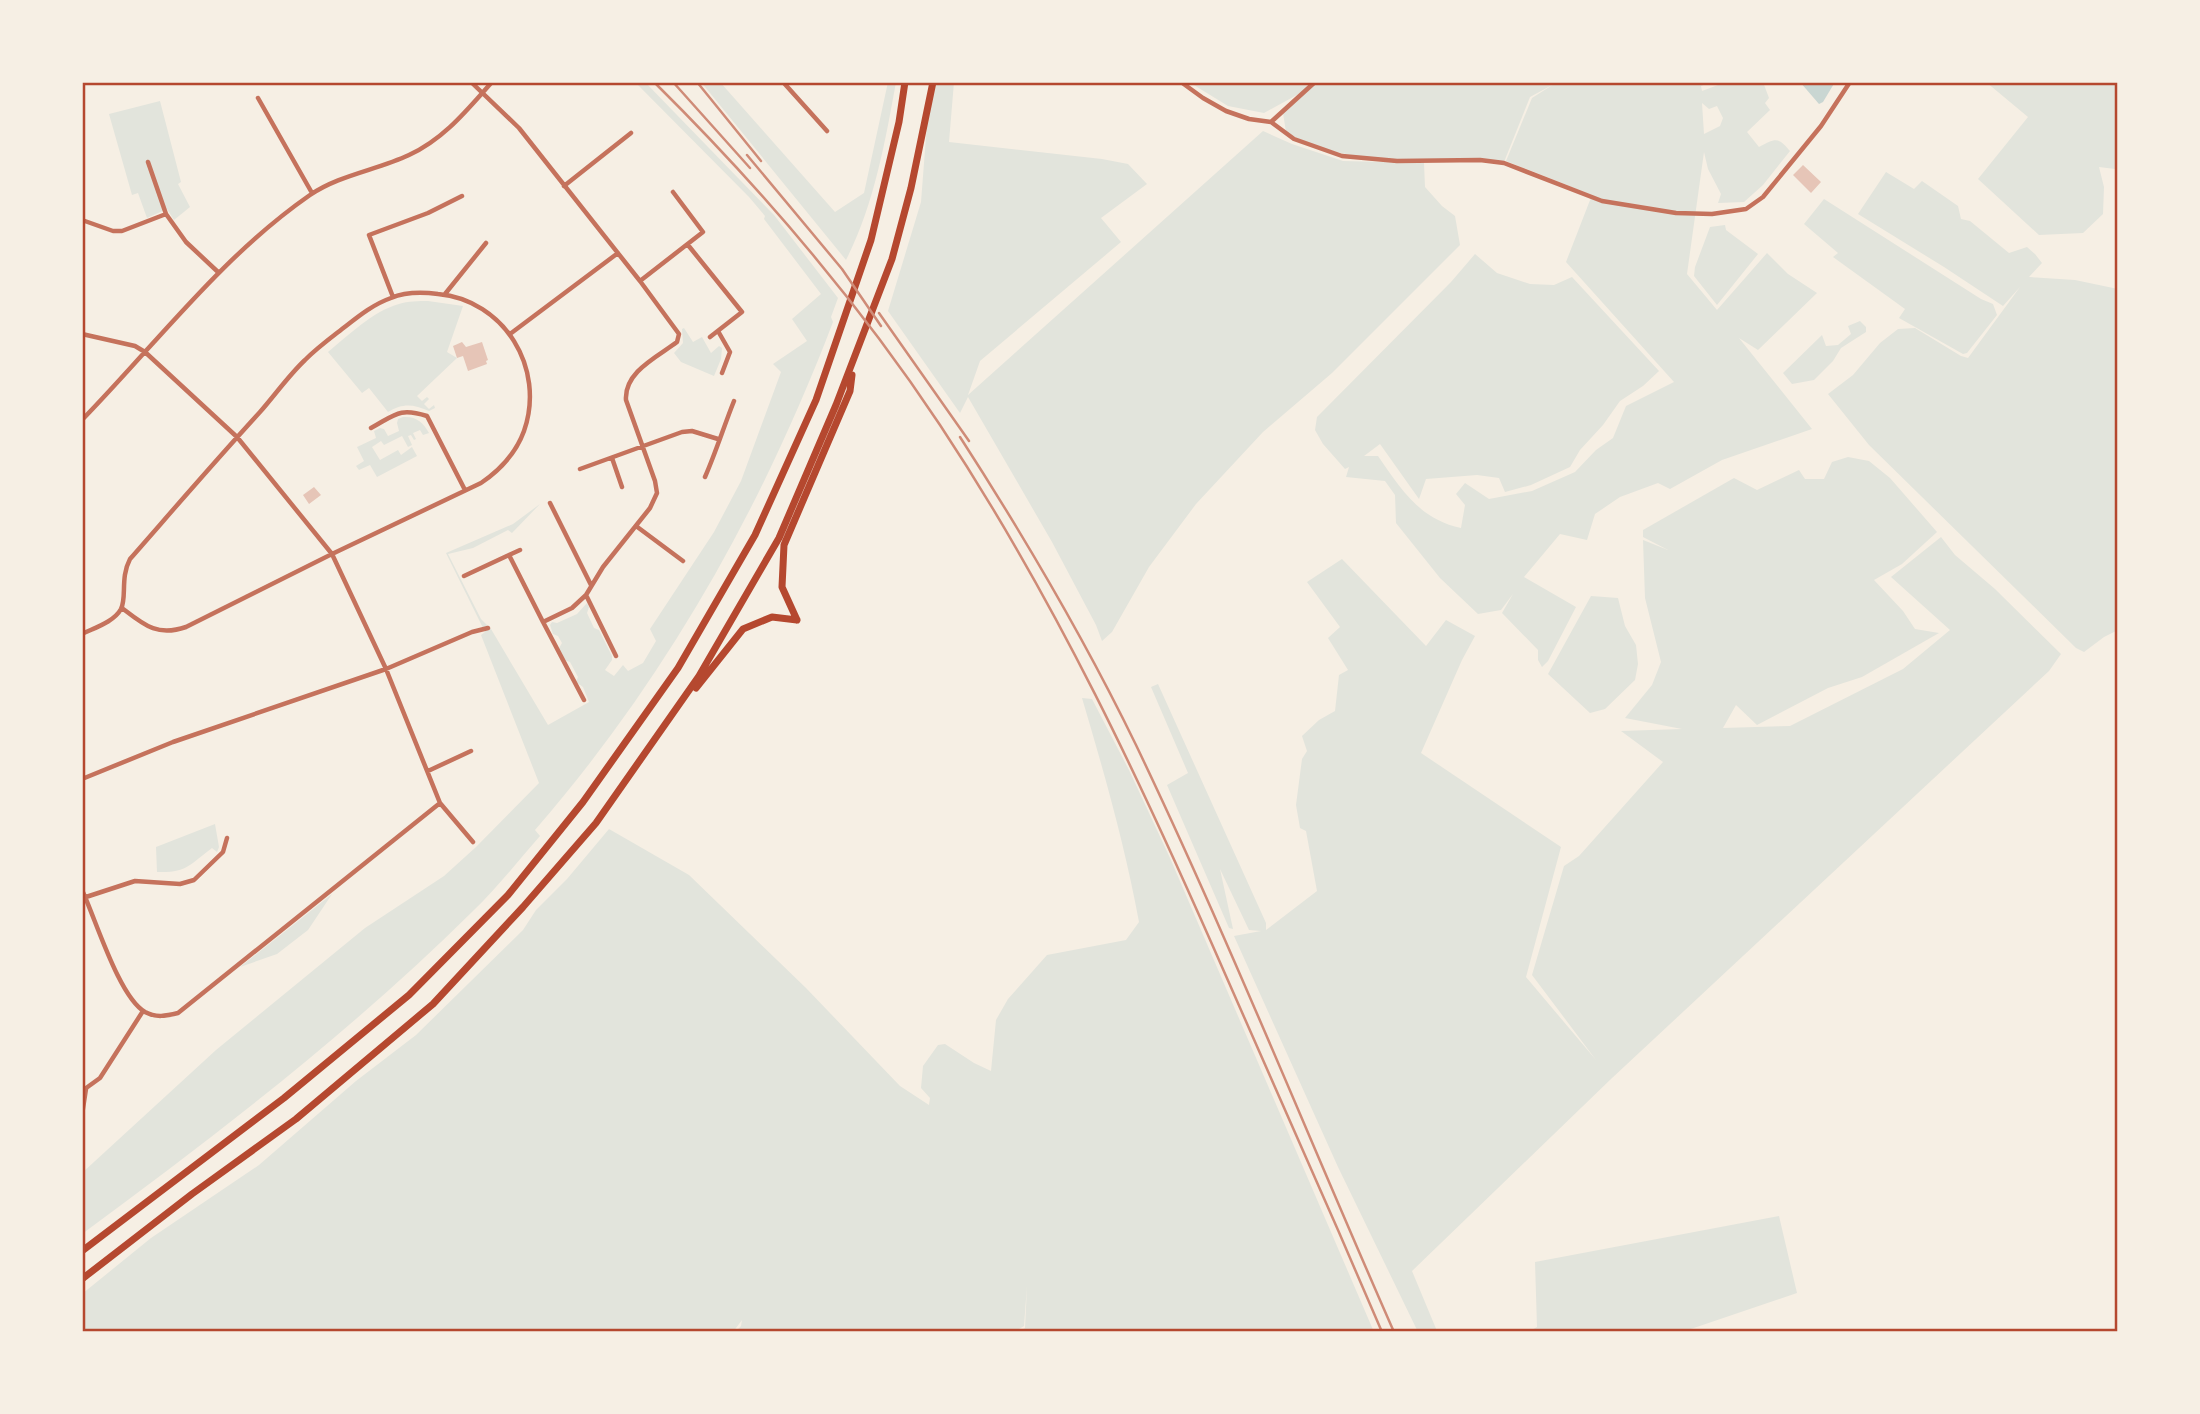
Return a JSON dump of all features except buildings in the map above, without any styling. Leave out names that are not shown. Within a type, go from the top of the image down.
[{"type":"highway","points":[[82,1251],[284,1098],[409,995],[508,895],[583,802],[678,668],[755,535],[816,400],[871,240],[899,122],[905,82]]},
{"type":"highway","points":[[82,1279],[192,1194],[296,1119],[433,1004],[523,907],[596,822],[699,676],[779,538],[854,361],[892,260],[911,188],[933,82]]},
{"type":"highway","points":[[646,750],[743,628],[772,617],[797,620],[782,587],[784,545],[849,391],[854,361]]},
{"type":"street","points":[[471,82],[519,128],[679,334],[677,342],[634,375],[628,383],[626,400],[657,492],[650,508],[603,567],[586,595],[572,608],[542,622]]},
{"type":"street","points":[[82,420],[218,272],[289,210],[312,193],[410,155],[429,144],[451,127],[492,82]]},
{"type":"street","points":[[784,82],[827,131]]},
{"type":"street","points":[[1181,82],[1226,111],[1271,122],[1294,139],[1342,156],[1397,161],[1480,160],[1504,163],[1602,201],[1676,213],[1712,214],[1746,209],[1763,197],[1821,126],[1850,82]]},
{"type":"street","points":[[1271,122],[1315,82]]},
{"type":"street","points":[[258,98],[312,193]]},
{"type":"street","points":[[564,186],[631,133]]},
{"type":"street","points":[[148,162],[166,214],[186,242],[218,272]]},
{"type":"street","points":[[640,281],[703,232],[673,192]]},
{"type":"street","points":[[394,296],[369,235],[428,213],[462,196]]},
{"type":"street","points":[[82,220],[113,232],[166,214]]},
{"type":"street","points":[[445,294],[486,243]]},
{"type":"street","points":[[688,245],[741,312],[710,337]]},
{"type":"street","points":[[510,334],[618,253]]},
{"type":"street","points":[[82,634],[114,617],[122,608],[124,570],[130,559],[303,362],[357,317],[394,296],[445,294],[478,305],[510,334],[524,363],[528,384],[524,429],[516,448],[503,466],[481,483],[174,631],[153,630],[122,608]]},
{"type":"street","points":[[718,331],[730,352],[722,373]]},
{"type":"street","points":[[82,334],[135,346],[145,352],[237,437],[332,554],[386,669],[440,803],[472,842]]},
{"type":"street","points":[[705,477],[734,401]]},
{"type":"street","points":[[371,428],[398,412],[411,411],[427,416],[465,491]]},
{"type":"street","points":[[580,469],[682,432],[692,431],[718,439]]},
{"type":"street","points":[[612,458],[622,487]]},
{"type":"street","points":[[551,503],[591,586]]},
{"type":"street","points":[[636,526],[684,561]]},
{"type":"street","points":[[464,576],[520,550]]},
{"type":"street","points":[[509,555],[584,701]]},
{"type":"street","points":[[586,595],[616,656]]},
{"type":"street","points":[[82,779],[173,742],[386,669],[472,632],[488,628]]},
{"type":"street","points":[[428,771],[471,751]]},
{"type":"street","points":[[82,890],[127,994],[143,1011],[154,1016],[166,1016],[177,1013],[440,803]]},
{"type":"street","points":[[86,897],[135,881],[180,884],[194,880],[223,852],[227,838]]},
{"type":"street","points":[[82,1115],[84,1090],[100,1078],[143,1011]]},
{"type":"shaded area","points":[[635,82],[645,82],[774,215],[838,298],[831,317],[833,322],[775,459],[742,525],[668,652],[583,772],[535,830],[540,836],[499,884],[380,998],[284,1080],[82,1234],[82,1173],[216,1050],[365,928],[444,876],[539,783],[481,635],[485,632],[446,553],[513,524],[540,504],[512,533],[508,530],[473,548],[448,554],[481,619],[491,629],[548,725],[589,702],[583,687],[576,682],[578,677],[570,662],[564,660],[558,650],[562,643],[558,636],[553,634],[550,625],[552,622],[557,623],[577,614],[587,603],[587,613],[594,628],[599,630],[612,656],[605,670],[614,676],[623,665],[628,671],[643,663],[656,641],[650,629],[714,532],[741,481],[781,372],[773,364],[807,341],[792,319],[821,294],[749,197]]},
{"type":"shaded area","points":[[701,82],[720,82],[835,212],[864,193],[888,82],[896,82],[871,196],[846,260]]},
{"type":"shaded area","points":[[933,82],[954,82],[949,142],[1128,164],[1147,184],[1101,218],[1121,242],[980,361],[968,395],[1263,131],[1343,161],[1424,163],[1425,187],[1455,216],[1460,245],[1332,373],[1263,432],[1196,504],[1149,567],[1112,632],[1102,641],[1052,542],[968,397],[960,413],[888,311],[921,202]]},
{"type":"shaded area","points":[[1189,82],[1314,82],[1304,91],[1264,113],[1228,106]]},
{"type":"shaded area","points":[[1317,82],[1711,82],[1701,86],[1702,91],[1726,82],[1763,82],[1769,98],[1765,103],[1770,110],[1747,132],[1759,147],[1776,140],[1790,151],[1763,185],[1744,202],[1718,203],[1721,194],[1708,169],[1704,152],[1687,274],[1717,310],[1767,253],[1788,274],[1817,293],[1758,350],[1739,338],[1812,429],[1722,460],[1670,489],[1658,483],[1620,497],[1595,514],[1587,540],[1560,534],[1524,577],[1576,607],[1548,661],[1542,667],[1538,660],[1538,650],[1502,613],[1513,594],[1501,610],[1478,614],[1440,578],[1396,523],[1395,495],[1385,481],[1346,477],[1349,467],[1345,469],[1323,444],[1315,430],[1317,417],[1451,282],[1475,254],[1497,273],[1530,284],[1554,285],[1572,277],[1659,371],[1643,386],[1620,401],[1580,450],[1570,467],[1531,485],[1505,492],[1499,478],[1477,475],[1426,479],[1419,499],[1380,444],[1364,456],[1378,456],[1412,501],[1434,518],[1461,528],[1465,505],[1456,494],[1465,483],[1489,499],[1532,491],[1575,472],[1596,450],[1613,438],[1626,406],[1674,382],[1566,262],[1592,195],[1506,161],[1532,98],[1554,84],[1530,97],[1504,162],[1392,160],[1335,152],[1286,132],[1283,113]],"holes":[[[1702,103],[1709,109],[1717,106],[1723,118],[1720,126],[1704,134]]]},
{"type":"shaded area","points":[[1800,82],[1835,82],[1819,104]]},
{"type":"shaded area","points":[[1986,82],[2118,82],[2118,167],[2099,167],[2104,187],[2103,214],[2083,233],[2039,235],[1978,179],[2028,117]]},
{"type":"shaded area","points":[[160,101],[181,182],[178,184],[190,207],[174,220],[167,209],[147,218],[138,193],[132,195],[109,114]]},
{"type":"shaded area","points":[[1886,172],[1914,189],[1922,181],[1958,206],[1961,219],[1970,221],[2009,253],[2027,247],[2042,263],[2029,277],[2075,280],[2118,289],[2118,630],[2084,652],[2076,648],[1869,445],[1828,394],[1853,375],[1880,343],[1898,329],[1915,328],[1968,358],[2020,287],[2003,306],[1858,214]]},
{"type":"shaded area","points":[[1824,199],[1993,304],[1997,315],[1967,353],[1963,354],[1899,318],[1905,309],[1833,257],[1838,253],[1804,224]]},
{"type":"shaded area","points":[[1725,225],[1726,230],[1758,254],[1717,305],[1694,276],[1710,227]]},
{"type":"shaded area","points":[[414,301],[463,306],[447,352],[457,358],[417,396],[422,401],[427,397],[429,399],[424,404],[429,409],[434,405],[435,408],[429,411],[403,406],[388,412],[369,388],[362,393],[328,352],[362,324],[389,307]]},
{"type":"shaded area","points":[[1860,321],[1866,327],[1866,332],[1841,348],[1833,361],[1814,380],[1792,384],[1783,373],[1822,335],[1826,346],[1838,345],[1851,334],[1848,326]]},
{"type":"shaded area","points":[[684,328],[693,342],[702,337],[711,353],[719,346],[722,348],[714,376],[681,362],[674,353],[683,343]]},
{"type":"shaded area","points":[[403,417],[419,420],[429,433],[423,435],[420,430],[413,433],[416,439],[414,440],[411,435],[408,436],[412,445],[408,447],[402,436],[384,445],[381,441],[372,447],[380,460],[398,450],[401,455],[412,447],[417,456],[377,477],[370,465],[359,470],[356,466],[364,461],[357,447],[376,438],[374,431],[380,428],[384,429],[388,436],[399,431],[398,419]]},
{"type":"shaded area","points":[[1848,457],[1869,461],[1890,478],[1937,532],[1902,564],[1874,580],[1903,611],[1915,629],[1939,633],[1862,677],[1828,688],[1757,725],[1736,705],[1723,728],[1790,726],[1903,669],[1950,630],[1891,577],[1941,537],[1955,555],[1995,589],[2061,654],[2049,671],[1611,1079],[1412,1271],[1437,1331],[1418,1332],[1338,1167],[1234,936],[1261,931],[1249,930],[1220,869],[1233,929],[1229,928],[1167,785],[1188,773],[1151,687],[1158,684],[1266,923],[1266,930],[1317,891],[1306,831],[1300,828],[1296,805],[1302,759],[1307,751],[1302,736],[1319,720],[1335,711],[1339,675],[1348,670],[1328,638],[1340,627],[1307,582],[1342,559],[1426,646],[1446,620],[1475,636],[1421,753],[1561,847],[1526,977],[1596,1060],[1532,975],[1564,866],[1579,856],[1663,762],[1621,731],[1682,729],[1625,718],[1652,685],[1661,662],[1645,598],[1643,540],[1668,550],[1643,537],[1643,530],[1734,478],[1757,490],[1799,470],[1805,479],[1824,479],[1832,462]]},
{"type":"shaded area","points":[[1591,596],[1618,598],[1625,626],[1636,645],[1638,664],[1635,680],[1605,709],[1590,713],[1548,674]]},
{"type":"shaded area","points":[[1082,698],[1092,699],[1170,858],[1374,1332],[1018,1332],[1025,1328],[1027,1286],[1024,1326],[1014,1332],[735,1332],[741,1326],[742,1320],[733,1332],[82,1332],[82,1294],[151,1238],[259,1165],[356,1081],[416,1035],[523,930],[536,910],[567,879],[609,829],[689,875],[806,988],[900,1086],[929,1105],[930,1098],[921,1088],[923,1066],[938,1045],[945,1044],[991,1071],[996,1020],[1008,999],[1047,955],[1126,940],[1139,922],[1114,809]]},
{"type":"shaded area","points":[[215,824],[219,847],[217,852],[212,848],[182,869],[157,872],[156,847]]},
{"type":"shaded area","points":[[332,894],[308,930],[277,954],[240,967]]},
{"type":"shaded area","points":[[1779,1216],[1797,1293],[1682,1332],[1528,1332],[1537,1327],[1535,1262]]},
{"type":"railway","points":[[654,82],[732,162],[841,289],[940,425],[1022,558],[1129,763],[1194,904],[1382,1332]]},
{"type":"railway","points":[[673,82],[750,168]]},
{"type":"railway","points":[[697,82],[761,161]]},
{"type":"railway","points":[[747,155],[842,269],[881,326]]},
{"type":"railway","points":[[879,313],[969,441]]},
{"type":"railway","points":[[960,437],[1052,588],[1136,745],[1235,964],[1394,1332]]}]
